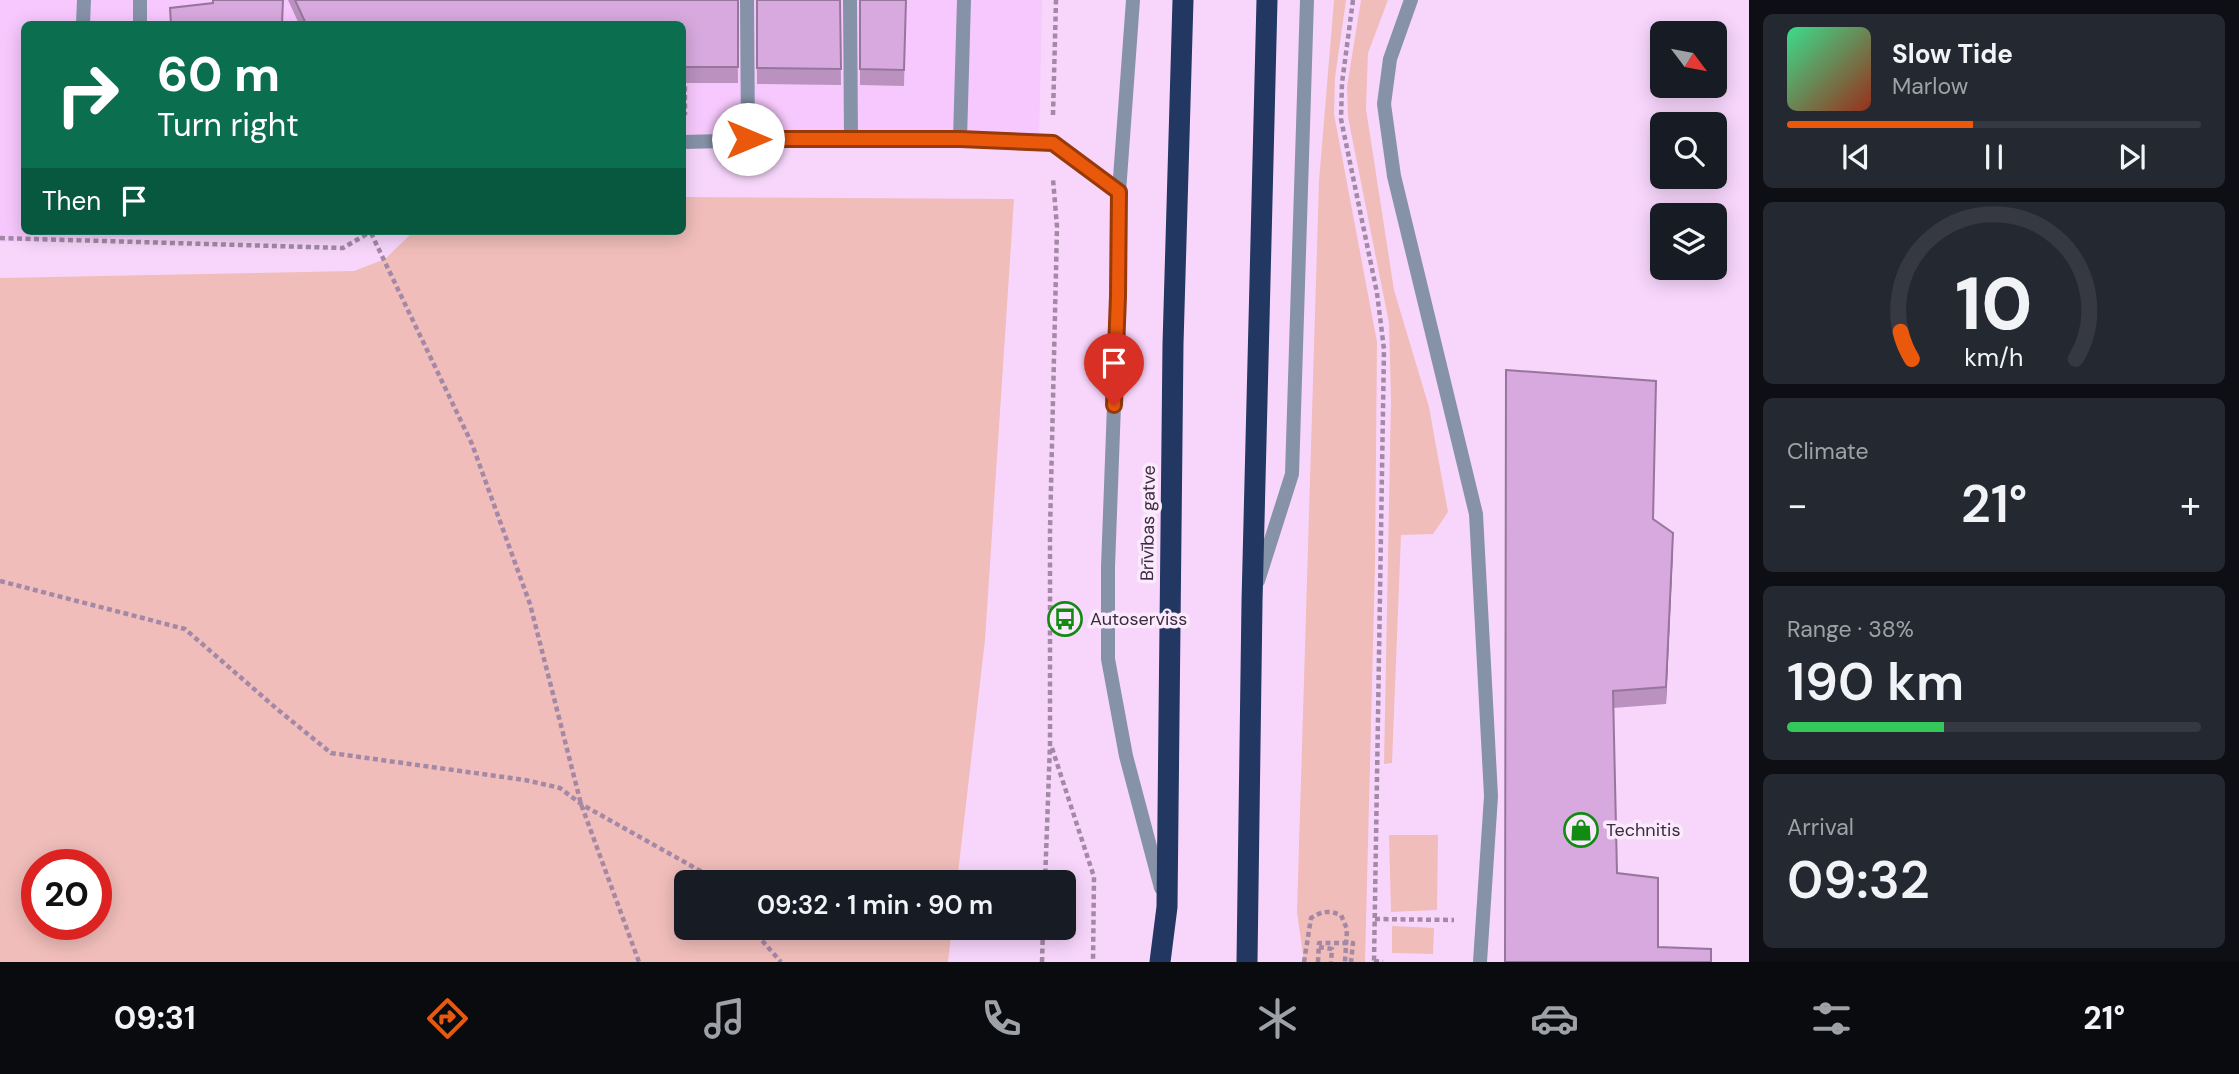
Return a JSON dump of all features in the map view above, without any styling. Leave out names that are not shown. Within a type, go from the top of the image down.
[{"type":"highway","name":"Brīvības gatve","points":[[1160,962],[1167,907],[1173,344],[1183,0]]},
{"type":"highway","points":[[1247,962],[1252,602],[1267,0]]},
{"type":"street","points":[[83,21],[84,0]]},
{"type":"street","points":[[140,0],[140,21]]},
{"type":"street","points":[[747,0],[748,139]]},
{"type":"street","points":[[850,0],[851,138]]},
{"type":"street","points":[[960,139],[964,0]]},
{"type":"street","points":[[1133,0],[1119,192],[1108,567],[1108,659],[1126,756],[1167,907]]},
{"type":"street","points":[[1252,602],[1292,474],[1307,0]]},
{"type":"street","points":[[1411,0],[1390,59],[1384,104],[1394,176],[1476,514],[1491,796],[1480,962]]},
{"type":"street","points":[[686,142],[851,138],[1053,143],[1119,192]]},
{"type":"path","points":[[1045,870],[1050,744],[1050,530],[1057,227],[1052,168],[1056,0]]},
{"type":"path","points":[[1353,0],[1342,83],[1341,119],[1377,293],[1384,349],[1374,962],[1383,962]]},
{"type":"path","points":[[0,238],[343,248],[367,235]]},
{"type":"path","points":[[373,235],[472,444],[530,604],[581,804],[639,962]]},
{"type":"path","points":[[0,581],[185,629],[331,752],[525,780],[560,788],[581,804],[699,870]]},
{"type":"path","points":[[1050,744],[1094,877],[1093,962]]},
{"type":"path","points":[[1304,962],[1311,918],[1322,911],[1341,915],[1348,929],[1345,962]]},
{"type":"path","points":[[1375,919],[1483,920]]},
{"type":"path","points":[[761,940],[780,962]]},
{"type":"path","points":[[1042,962],[1043,940]]},
{"type":"path","points":[[1318,962],[1319,943],[1353,943],[1352,962]]},
{"type":"path","points":[[1318,962],[1319,947],[1332,949],[1331,962]]},
{"type":"shaded area","points":[[0,0],[1042,0],[1039,144],[686,149],[686,21],[21,21],[21,235],[169,235],[0,242]]},
{"type":"shaded area","points":[[1334,0],[1346,0],[1335,78],[1334,114],[1377,342],[1375,566],[1365,962],[1304,962],[1297,912],[1319,181]]},
{"type":"shaded area","points":[[1361,0],[1388,0],[1368,53],[1366,109],[1394,290],[1429,407],[1448,512],[1433,534],[1401,535],[1392,763],[1384,764],[1391,399],[1389,323],[1348,117],[1347,87]]},
{"type":"shaded area","points":[[686,197],[1014,199],[985,640],[958,870],[674,870],[674,940],[951,940],[948,962],[0,962],[0,278],[354,271],[385,259],[410,235],[686,235]]},
{"type":"shaded area","points":[[1389,835],[1438,835],[1437,910],[1391,912]]},
{"type":"shaded area","points":[[1392,926],[1434,928],[1433,954],[1392,953]]},
{"type":"building","points":[[213,0],[283,0],[282,21],[171,21],[170,8],[213,3]]},
{"type":"building","points":[[295,0],[738,0],[738,67],[686,67],[686,21],[305,21]]},
{"type":"building","points":[[757,0],[840,0],[841,69],[757,68]]},
{"type":"building","points":[[860,0],[906,0],[904,70],[860,69]]},
{"type":"building","points":[[1506,370],[1656,381],[1653,519],[1673,533],[1666,687],[1613,691],[1617,873],[1658,878],[1658,947],[1711,949],[1711,962],[1505,962]]},
{"type":"place","name":"Autoserviss","points":[[1065,619]]},
{"type":"place","name":"Technitis","points":[[1581,830]]},
{"type":"route","points":[[748,139],[960,139],[1053,143],[1119,192],[1114,405]]}]
